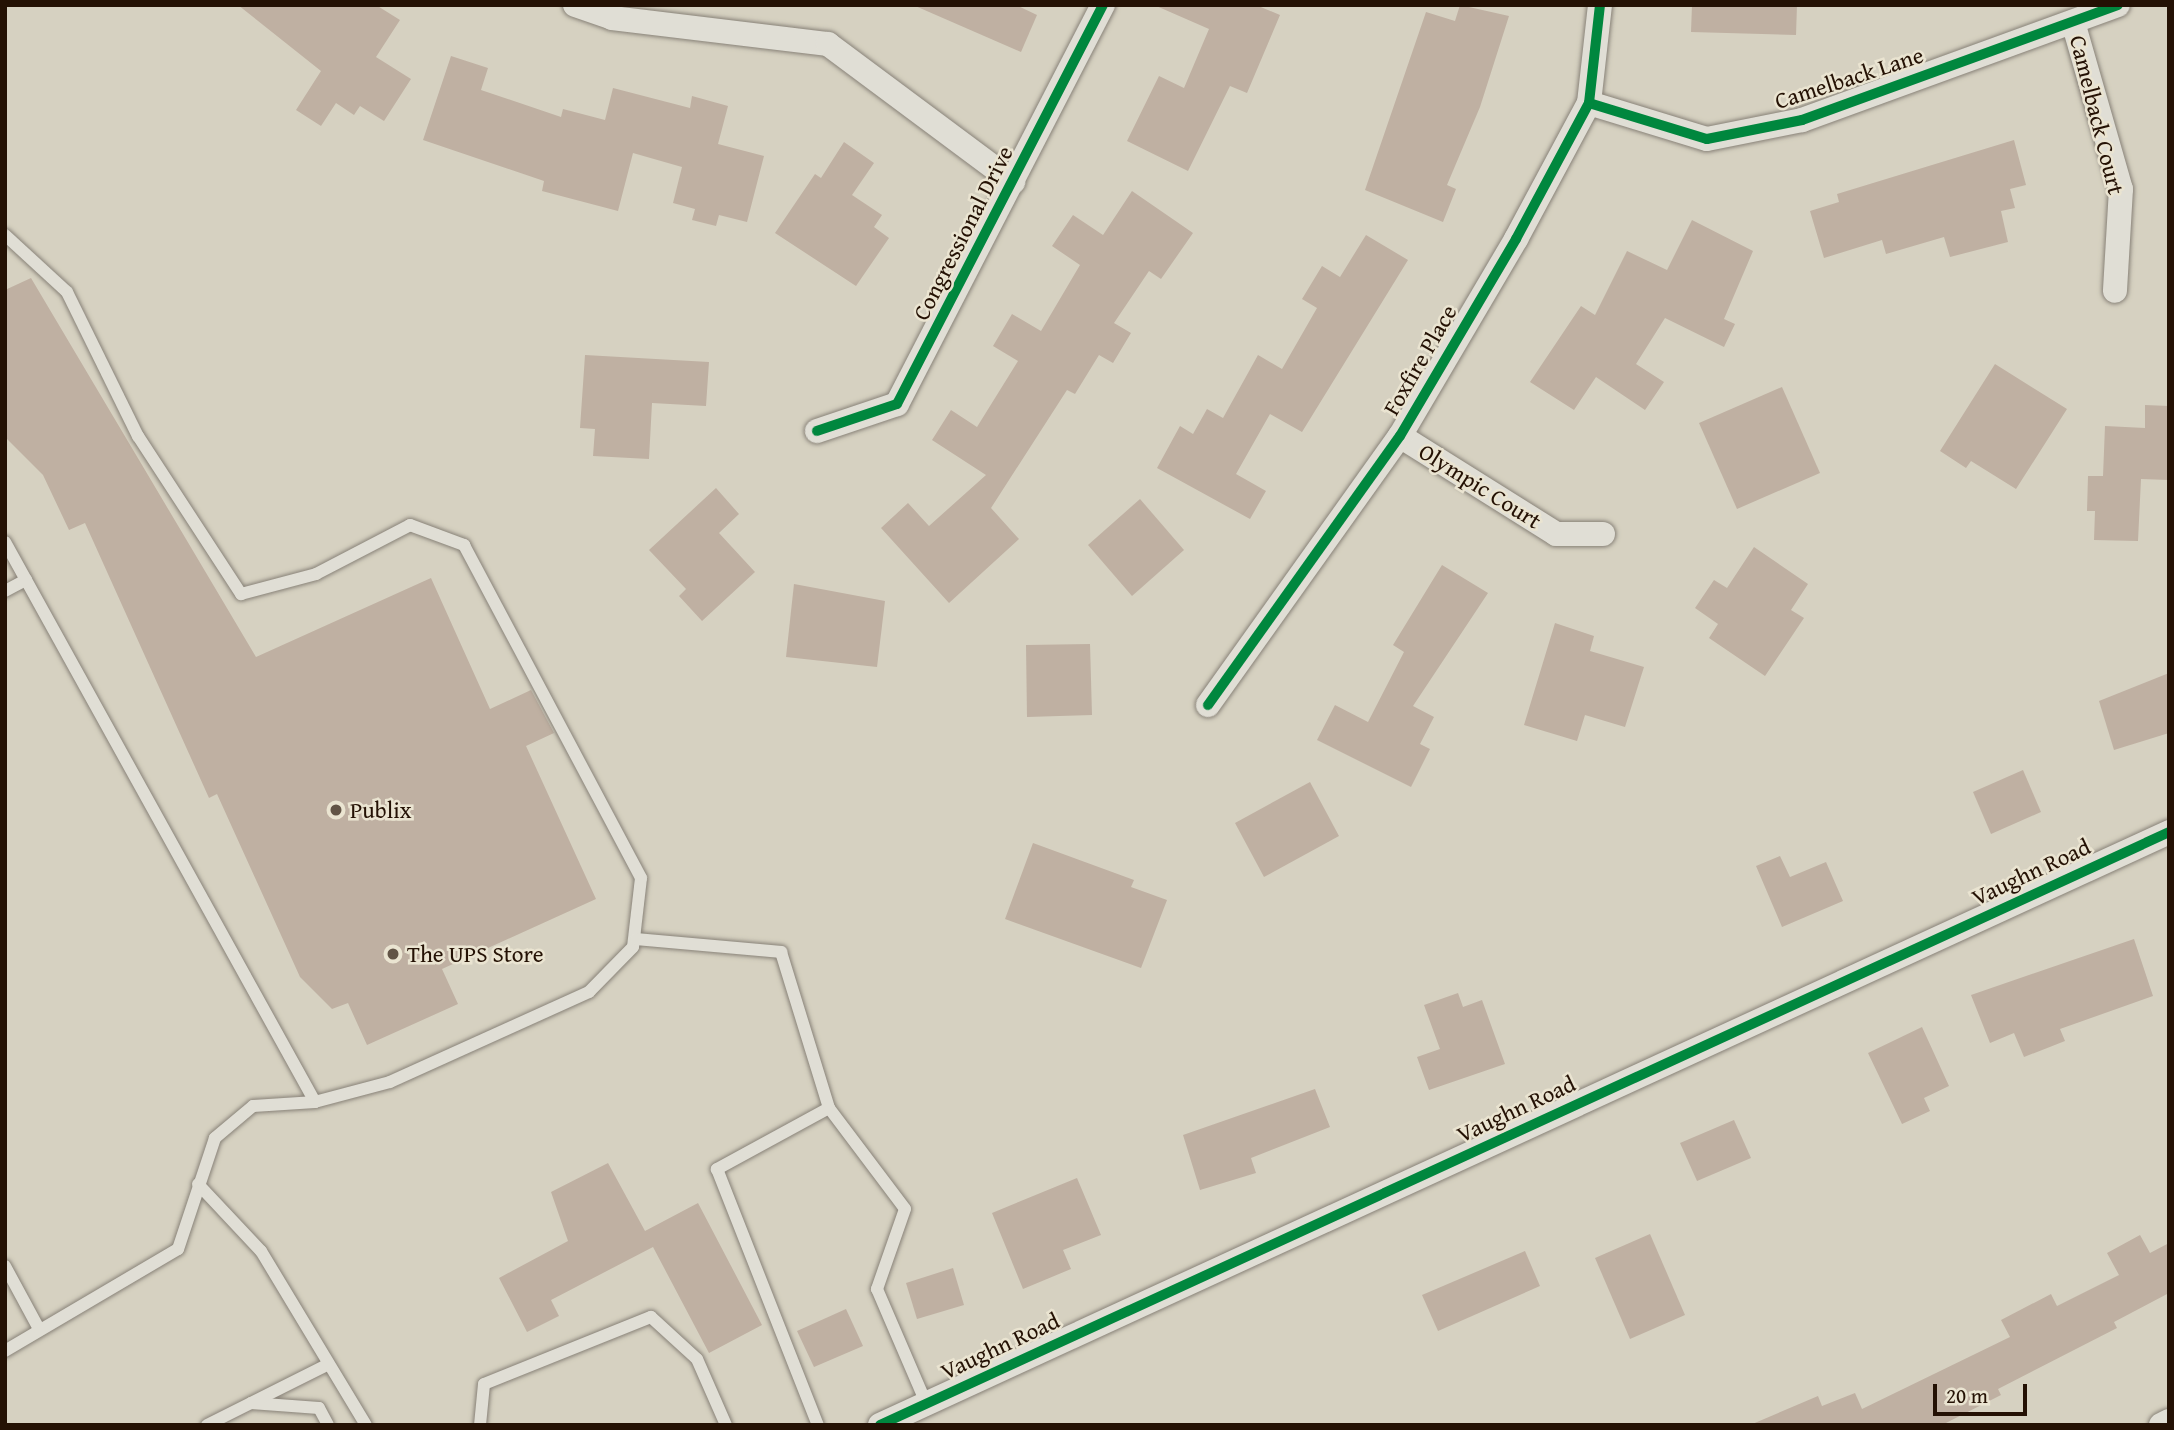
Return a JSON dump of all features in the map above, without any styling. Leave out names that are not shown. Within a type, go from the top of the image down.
[{"type":"street","points":[[575,5],[612,18],[828,44],[1013,182]]},
{"type":"street","name":"Congressional Drive","points":[[817,430],[897,404],[1103,5]]},
{"type":"street","name":"Foxfire Place","points":[[1208,705],[1400,436],[1589,103],[1600,5]]},
{"type":"street","name":"Camelback Lane","points":[[1589,103],[1707,139],[1802,120],[2118,5]]},
{"type":"street","name":"Camelback Court","points":[[2073,22],[2121,189],[2115,291]]},
{"type":"street","name":"Olympic Court","points":[[1400,436],[1556,534],[1602,534]]},
{"type":"street","name":"Vaughn Road","points":[[880,1425],[2169,832]]},
{"type":"street","points":[[2161,1425],[2169,1421]]},
{"type":"lane","points":[[5,235],[67,292],[138,436],[241,594],[316,574],[410,525],[464,545],[641,878],[636,939],[589,992],[531,1021],[390,1082],[315,1102],[253,1106],[215,1138],[178,1249],[5,1351]]},
{"type":"lane","points":[[5,542],[315,1102]]},
{"type":"lane","points":[[5,591],[26,580]]},
{"type":"lane","points":[[636,939],[782,952],[829,1108],[905,1209],[877,1289],[926,1403]]},
{"type":"lane","points":[[817,1425],[716,1169],[829,1108]]},
{"type":"lane","points":[[198,1184],[261,1251],[366,1425]]},
{"type":"lane","points":[[5,1266],[39,1329]]},
{"type":"lane","points":[[480,1425],[484,1384],[651,1317],[696,1359],[726,1425]]},
{"type":"lane","points":[[207,1425],[329,1364]]},
{"type":"lane","points":[[251,1403],[319,1408],[328,1425]]},
{"type":"building","points":[[238,5],[376,5],[400,20],[376,57],[411,79],[384,121],[360,106],[354,115],[336,103],[321,126],[296,110],[321,71]]},
{"type":"building","points":[[913,5],[1016,5],[1037,15],[1021,52]]},
{"type":"building","points":[[1154,5],[1256,5],[1280,15],[1247,93],[1230,86],[1188,171],[1127,141],[1159,76],[1184,88],[1209,29]]},
{"type":"building","points":[[1460,5],[1509,16],[1480,107],[1447,185],[1456,189],[1443,222],[1365,190],[1426,12],[1455,21]]},
{"type":"building","points":[[1692,5],[1797,5],[1796,35],[1691,32]]},
{"type":"building","points":[[451,56],[488,68],[481,90],[561,117],[563,109],[605,120],[613,88],[690,108],[692,96],[728,106],[718,144],[764,156],[747,222],[719,215],[716,226],[692,220],[695,209],[673,203],[682,167],[633,153],[618,211],[542,191],[544,181],[423,140]]},
{"type":"building","points":[[2014,140],[2026,185],[2010,189],[2015,208],[2001,211],[2008,242],[1950,257],[1944,237],[1886,254],[1882,240],[1824,258],[1810,211],[1839,202],[1837,194]]},
{"type":"building","points":[[844,142],[874,163],[852,195],[882,215],[874,227],[889,238],[856,286],[775,233],[815,174],[821,178]]},
{"type":"building","points":[[1132,191],[1193,233],[1161,279],[1149,271],[1114,323],[1131,333],[1113,363],[1099,355],[1075,394],[1067,390],[991,508],[1019,539],[949,603],[881,528],[908,503],[929,526],[986,475],[932,440],[951,410],[977,427],[1018,361],[993,346],[1012,314],[1041,331],[1080,265],[1052,246],[1073,215],[1103,235]]},
{"type":"building","points":[[1692,220],[1753,251],[1724,319],[1735,324],[1724,347],[1665,318],[1636,364],[1664,382],[1645,410],[1596,377],[1574,410],[1530,382],[1581,306],[1595,315],[1627,251],[1667,270]]},
{"type":"building","points":[[1366,235],[1408,260],[1302,432],[1270,414],[1236,474],[1266,491],[1250,519],[1157,468],[1180,426],[1193,434],[1207,409],[1223,418],[1258,355],[1282,369],[1317,308],[1302,299],[1322,266],[1340,277]]},
{"type":"building","points":[[31,278],[256,657],[431,578],[490,709],[531,690],[554,733],[526,746],[596,899],[442,969],[458,1004],[367,1045],[348,1003],[332,1009],[300,977],[217,794],[209,798],[85,523],[69,530],[43,475],[5,437],[5,290]]},
{"type":"building","points":[[585,355],[709,362],[706,406],[652,403],[649,459],[593,456],[595,429],[580,428]]},
{"type":"building","points":[[1995,364],[2067,409],[2016,489],[1971,461],[1966,468],[1940,451]]},
{"type":"building","points":[[1782,387],[1820,473],[1737,509],[1699,423]]},
{"type":"building","points":[[2145,405],[2169,406],[2169,480],[2141,479],[2138,541],[2094,540],[2095,511],[2087,511],[2088,476],[2103,476],[2105,426],[2145,428]]},
{"type":"building","points":[[716,488],[739,514],[719,533],[755,572],[702,621],[679,596],[686,589],[649,550]]},
{"type":"building","points":[[1140,499],[1184,550],[1132,596],[1088,545]]},
{"type":"building","points":[[1754,547],[1808,584],[1791,610],[1804,618],[1765,676],[1709,638],[1718,624],[1695,608],[1714,580],[1727,588]]},
{"type":"building","points":[[1442,565],[1488,593],[1413,706],[1434,717],[1420,744],[1430,749],[1411,787],[1317,740],[1335,705],[1368,722],[1404,652],[1393,645]]},
{"type":"building","points":[[794,584],[885,601],[877,667],[786,657]]},
{"type":"building","points":[[1555,623],[1594,636],[1590,651],[1644,667],[1625,727],[1585,715],[1577,741],[1524,725]]},
{"type":"building","points":[[1090,644],[1092,715],[1027,717],[1026,645]]},
{"type":"building","points":[[2169,673],[2169,733],[2114,750],[2099,701]]},
{"type":"building","points":[[2023,770],[2041,812],[1991,834],[1973,792]]},
{"type":"building","points":[[1310,782],[1339,836],[1264,877],[1235,823]]},
{"type":"building","points":[[1033,843],[1134,880],[1131,887],[1167,900],[1141,968],[1005,919]]},
{"type":"building","points":[[1780,856],[1790,877],[1826,862],[1843,901],[1782,927],[1756,866]]},
{"type":"building","points":[[2134,939],[2153,996],[2060,1029],[2065,1041],[2024,1057],[2014,1033],[1990,1043],[1971,995]]},
{"type":"building","points":[[1458,993],[1463,1007],[1482,1000],[1505,1064],[1429,1090],[1417,1057],[1440,1049],[1424,1005]]},
{"type":"building","points":[[1922,1027],[1949,1086],[1924,1098],[1930,1111],[1902,1124],[1868,1053]]},
{"type":"building","points":[[1315,1089],[1330,1127],[1251,1158],[1256,1173],[1200,1190],[1183,1135]]},
{"type":"building","points":[[1734,1120],[1751,1158],[1697,1181],[1680,1143]]},
{"type":"building","points":[[608,1163],[645,1231],[698,1203],[762,1325],[709,1353],[653,1247],[551,1300],[559,1316],[527,1332],[499,1278],[568,1241],[551,1192]]},
{"type":"building","points":[[1077,1178],[1101,1235],[1063,1250],[1071,1269],[1023,1289],[992,1213]]},
{"type":"building","points":[[1650,1234],[1685,1315],[1630,1339],[1595,1258]]},
{"type":"building","points":[[2140,1235],[2150,1253],[2169,1243],[2169,1293],[2114,1322],[2117,1328],[1998,1389],[2001,1395],[1942,1425],[1750,1425],[1818,1396],[1822,1406],[1855,1393],[1862,1409],[2010,1337],[2001,1320],[2051,1294],[2057,1306],[2119,1275],[2107,1253]]},
{"type":"building","points":[[1525,1251],[1540,1286],[1438,1331],[1422,1295]]},
{"type":"building","points":[[953,1268],[964,1305],[917,1319],[906,1283]]},
{"type":"building","points":[[846,1309],[863,1346],[814,1367],[797,1331]]},
{"type":"cycle path","points":[[817,431],[897,404],[1103,5]]},
{"type":"cycle path","points":[[1208,705],[1400,436],[1516,239],[1589,103],[1600,5]]},
{"type":"cycle path","points":[[1589,103],[1707,139],[1802,120],[2118,5]]},
{"type":"cycle path","points":[[880,1425],[2169,832]]},
{"type":"place","name":"Publix","points":[[336,810]]},
{"type":"place","name":"The UPS Store","points":[[393,954]]}]
